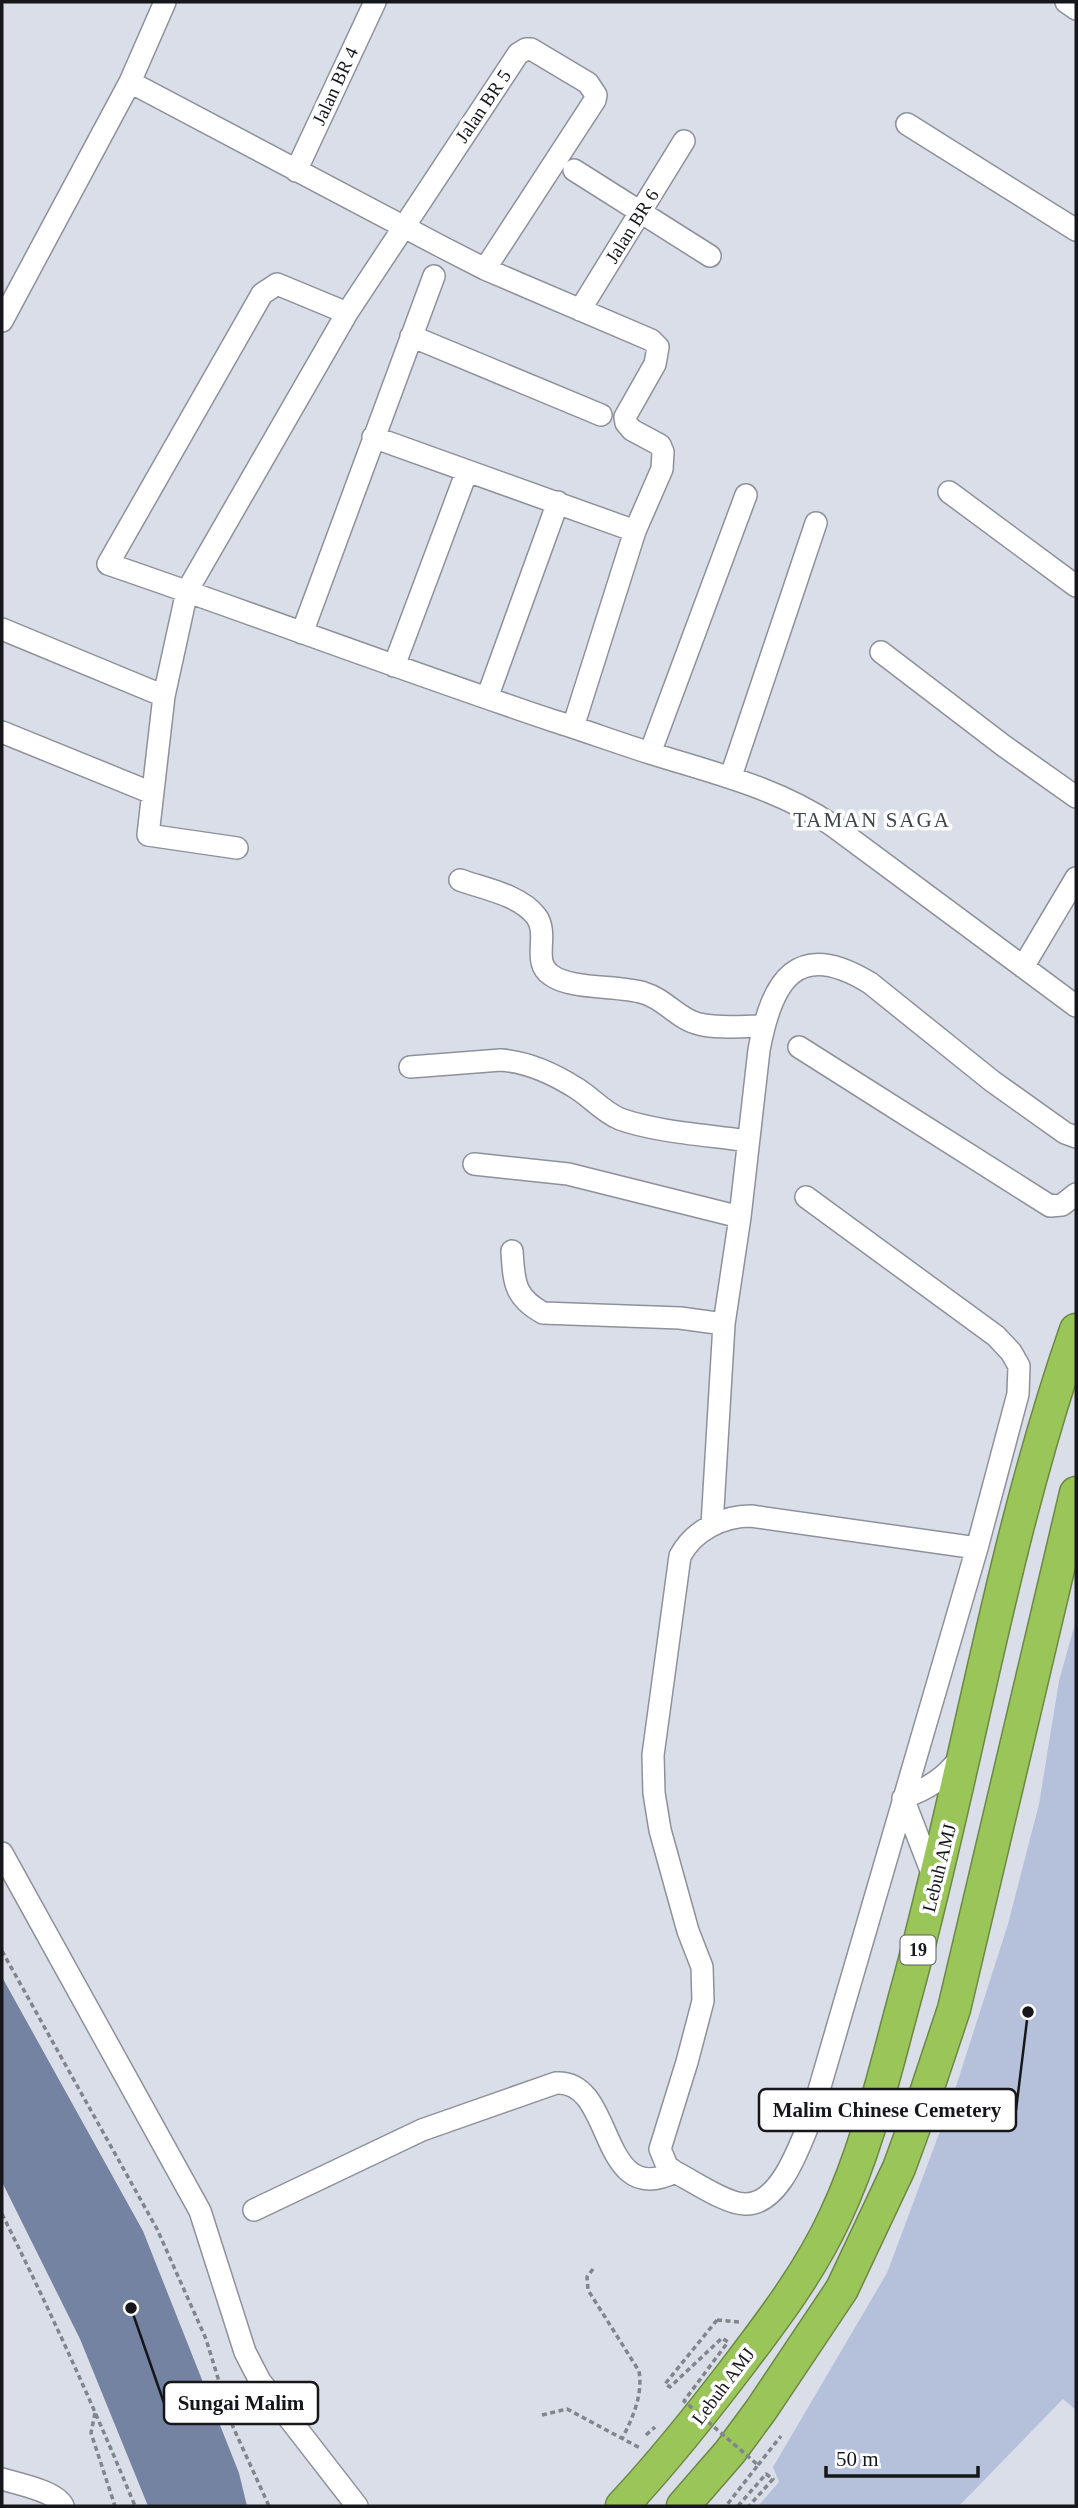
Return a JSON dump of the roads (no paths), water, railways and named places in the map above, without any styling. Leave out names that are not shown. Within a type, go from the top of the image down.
[{"type":"highway","name":"Lebuh AMJ","points":[[622,2506],[693,2426],[796,2287],[834,2219],[851,2179],[875,2106],[936,1883],[1009,1561],[1047,1418],[1076,1330]]},
{"type":"highway","name":"19","points":[[683,2506],[730,2452],[761,2410],[842,2289],[899,2168],[954,2009],[1076,1493]]},
{"type":"street","points":[[2,321],[10,288],[130,82],[165,2]]},
{"type":"street","name":"Jalan BR 4","points":[[296,171],[375,2]]},
{"type":"street","points":[[1066,2],[1076,9]]},
{"type":"street","name":"Jalan BR 5","points":[[402,227],[521,51],[536,51],[588,83],[596,95],[593,104],[485,269]]},
{"type":"street","points":[[130,82],[485,269],[651,340],[658,347],[655,364],[625,417],[632,430],[653,440],[663,452],[662,469],[635,531],[573,727]]},
{"type":"street","points":[[907,124],[1076,230]]},
{"type":"street","name":"Jalan BR 6","points":[[580,310],[684,141]]},
{"type":"street","points":[[574,170],[710,256]]},
{"type":"street","points":[[237,848],[148,835],[164,696],[187,591],[347,313],[402,227]]},
{"type":"street","points":[[303,633],[434,276]]},
{"type":"street","points":[[347,313],[277,284],[262,294],[108,564],[487,698],[650,753],[731,776],[808,808],[1076,1006]]},
{"type":"street","points":[[411,336],[601,415]]},
{"type":"street","points":[[373,437],[635,531]]},
{"type":"street","points":[[394,666],[467,471]]},
{"type":"street","points":[[949,492],[1073,576]]},
{"type":"street","points":[[650,753],[746,495]]},
{"type":"street","points":[[487,698],[558,502]]},
{"type":"street","points":[[731,776],[816,523]]},
{"type":"street","points":[[2,629],[164,696]]},
{"type":"street","points":[[881,652],[1076,797]]},
{"type":"street","points":[[2,732],[152,793]]},
{"type":"street","points":[[1023,967],[1076,878]]},
{"type":"street","points":[[460,880],[512,899],[532,911],[542,926],[541,961],[551,976],[594,986],[648,993],[699,1024],[763,1026]]},
{"type":"street","points":[[712,1525],[724,1324],[763,1026],[773,1000],[789,975],[807,964],[827,963],[849,970],[870,983],[992,1081],[1065,1133],[1076,1137]]},
{"type":"street","points":[[799,1047],[1050,1206],[1062,1205],[1076,1194]]},
{"type":"street","points":[[410,1067],[515,1061],[532,1066],[576,1088],[618,1118],[656,1127],[747,1141]]},
{"type":"street","points":[[474,1164],[568,1174],[740,1217]]},
{"type":"street","points":[[806,1197],[996,1336],[1011,1352],[1018,1366],[1018,1394],[977,1548],[810,2121],[783,2178],[772,2193],[760,2201],[745,2204],[720,2195],[667,2166],[660,2149],[703,2001],[702,1967],[688,1931],[660,1830],[654,1793],[653,1755],[680,1556],[685,1548],[712,1525],[731,1516],[751,1516],[977,1548]]},
{"type":"street","points":[[512,1251],[513,1273],[519,1295],[526,1304],[543,1313],[680,1318],[724,1324]]},
{"type":"street","points":[[903,1798],[927,1789],[949,1773],[967,1748]]},
{"type":"street","points":[[903,1798],[936,1883]]},
{"type":"street","points":[[2,1853],[200,2211],[245,2352],[260,2381],[357,2506]]},
{"type":"street","points":[[254,2210],[422,2130],[556,2083],[568,2082],[584,2094],[625,2169],[637,2178],[648,2181],[675,2172]]},
{"type":"street","points":[[2,2479],[53,2496],[63,2506]]},
{"type":"place","name":"Malim Chinese Cemetery","points":[[1028,2012]]},
{"type":"place","name":"Sungai Malim","points":[[131,2308]]},
{"type":"district","name":"TAMAN SAGA","points":[[872,820]]}]
